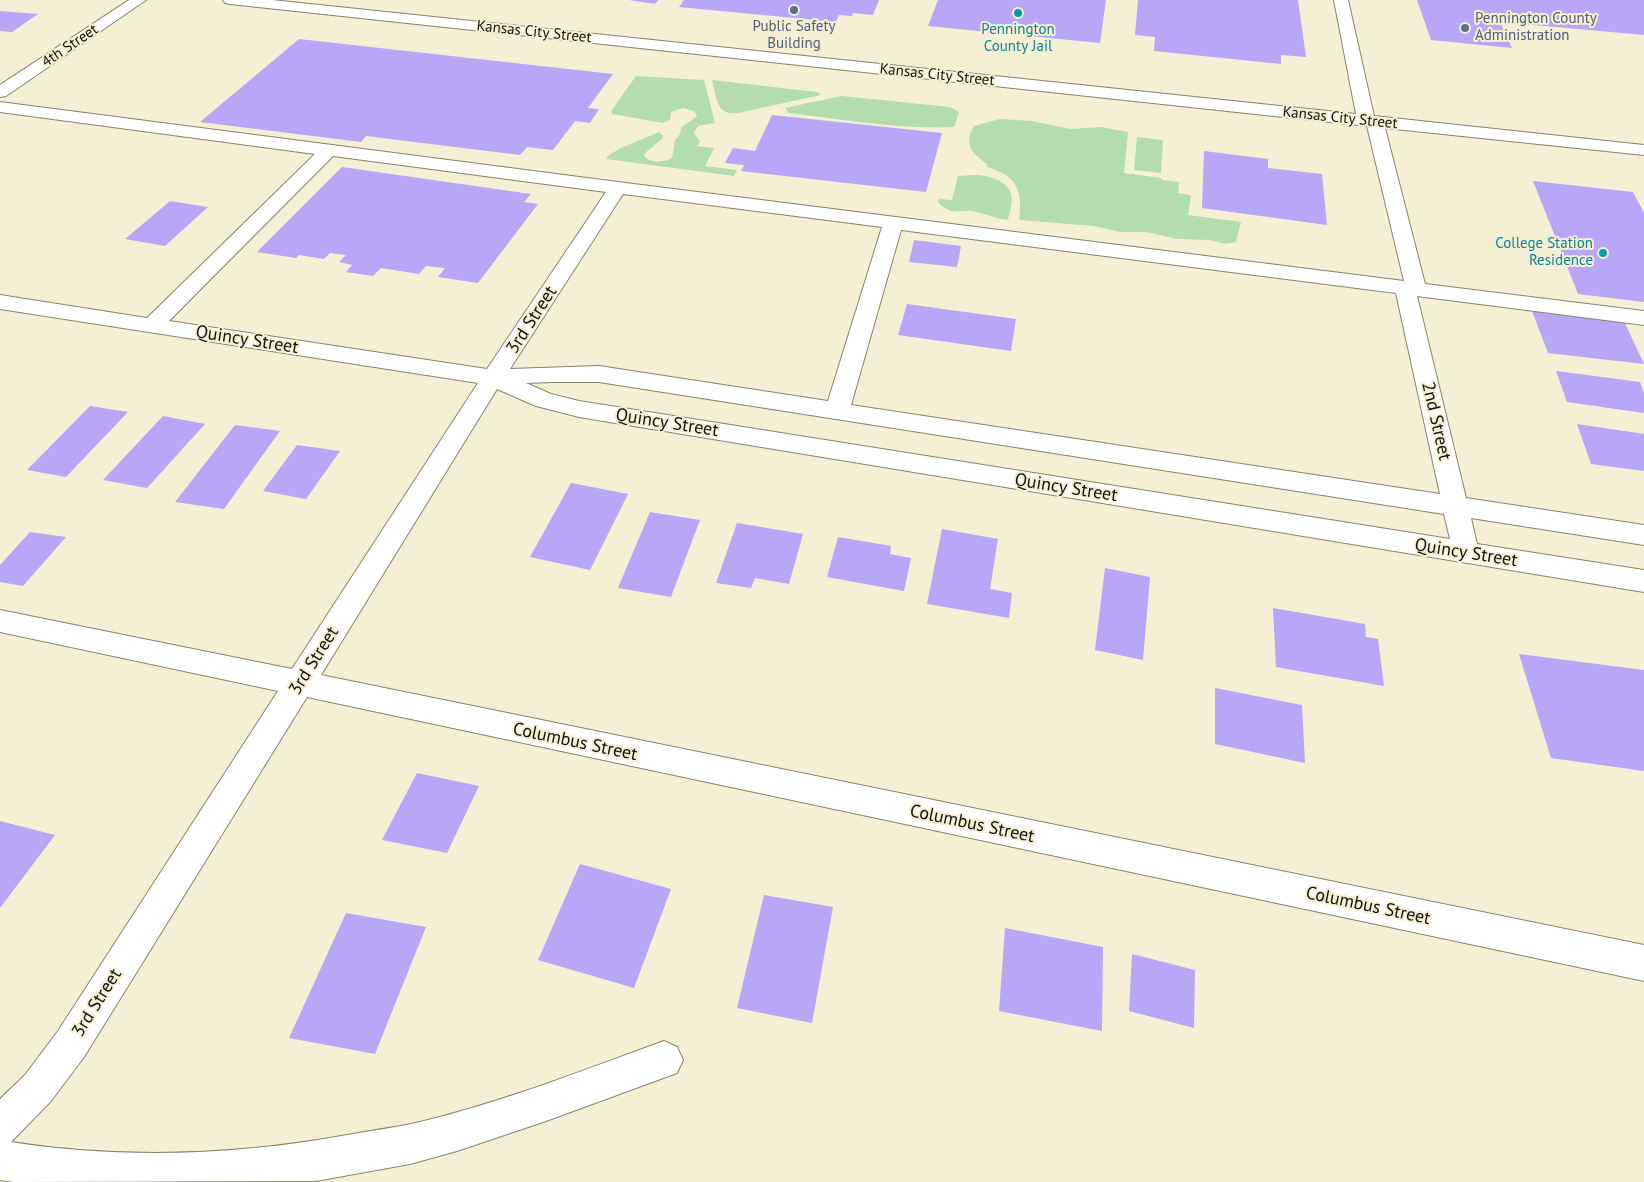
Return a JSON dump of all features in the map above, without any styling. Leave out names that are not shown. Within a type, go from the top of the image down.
[{"type":"street","name":"4th Street","points":[[0,92],[139,0]]},
{"type":"street","name":"Kansas City Street","points":[[230,0],[1644,150]]},
{"type":"street","points":[[1341,0],[1370,121]]},
{"type":"street","points":[[0,107],[618,188],[1644,318]]},
{"type":"street","name":"2nd Street","points":[[1370,121],[1410,289],[1466,553]]},
{"type":"street","points":[[152,325],[330,149]]},
{"type":"street","name":"3rd Street","points":[[0,1127],[38,1088],[71,1044],[493,378],[618,188]]},
{"type":"street","points":[[837,411],[893,223]]},
{"type":"street","name":"Quincy Street","points":[[0,302],[493,378],[552,374],[599,374],[1644,535]]},
{"type":"street","name":"Quincy Street","points":[[493,378],[544,400],[579,409],[1644,581]]},
{"type":"street","name":"Columbus Street","points":[[0,621],[1644,964]]},
{"type":"street","points":[[0,1160],[33,1166],[96,1173],[178,1176],[300,1165],[425,1140],[546,1104],[664,1060]]},
{"type":"green space","points":[[636,76],[704,80],[715,123],[698,126],[694,133],[700,142],[697,146],[714,148],[705,166],[737,170],[734,176],[606,159],[609,155],[622,148],[659,132],[663,136],[662,139],[644,156],[657,162],[672,158],[675,140],[680,134],[681,128],[697,116],[694,111],[683,108],[671,112],[670,120],[663,123],[612,114],[612,110]]},
{"type":"green space","points":[[712,80],[817,92],[821,95],[731,113],[721,109]]},
{"type":"green space","points":[[841,96],[950,107],[959,112],[954,127],[933,128],[789,113],[785,108]]},
{"type":"green space","points":[[1000,119],[1032,121],[1070,129],[1101,127],[1128,132],[1124,173],[1179,182],[1178,193],[1191,195],[1188,215],[1241,222],[1236,242],[1226,244],[1210,240],[1178,239],[1146,232],[1120,232],[1094,226],[1019,220],[1020,200],[1016,186],[1005,175],[987,167],[987,164],[973,152],[969,143],[974,126]]},
{"type":"green space","points":[[1137,137],[1163,140],[1161,173],[1134,170]]},
{"type":"green space","points":[[973,175],[998,180],[1008,188],[1011,193],[1012,205],[1008,220],[972,211],[951,211],[938,202],[939,199],[952,200],[958,176]]},
{"type":"building","points":[[629,0],[658,0],[655,4]]},
{"type":"building","name":"Public Safety Building","points":[[684,0],[879,0],[873,15],[853,13],[852,16],[839,15],[836,22],[679,7]]},
{"type":"building","name":"Pennington County Jail","points":[[938,0],[1106,0],[1100,43],[928,26]]},
{"type":"building","points":[[1138,0],[1298,0],[1306,57],[1281,55],[1281,64],[1154,51],[1155,37],[1135,35]]},
{"type":"building","name":"Pennington County Administration","points":[[1417,0],[1644,0],[1644,35],[1500,22],[1512,48],[1431,40]]},
{"type":"building","points":[[0,11],[38,14],[12,32],[0,31]]},
{"type":"building","points":[[299,39],[613,74],[588,108],[599,109],[590,123],[575,121],[553,150],[527,147],[520,155],[366,136],[361,142],[200,122]]},
{"type":"building","points":[[772,115],[942,133],[926,192],[741,171],[744,165],[725,163],[733,148],[755,151]]},
{"type":"building","points":[[1204,151],[1268,159],[1268,168],[1322,174],[1327,225],[1202,208]]},
{"type":"building","points":[[342,167],[531,194],[524,202],[538,204],[478,283],[438,277],[445,268],[426,266],[419,274],[381,268],[373,276],[346,272],[352,265],[339,262],[346,255],[330,253],[324,259],[299,255],[296,258],[257,252]]},
{"type":"building","name":"College Station Residence","points":[[1533,181],[1633,192],[1644,213],[1644,302],[1578,294]]},
{"type":"building","points":[[170,201],[208,207],[165,246],[125,239]]},
{"type":"building","points":[[914,240],[961,246],[957,267],[909,262]]},
{"type":"building","points":[[907,304],[1016,319],[1011,351],[898,335]]},
{"type":"building","points":[[1532,311],[1624,321],[1644,364],[1548,353]]},
{"type":"building","points":[[1556,371],[1640,382],[1644,393],[1644,413],[1567,402]]},
{"type":"building","points":[[90,406],[128,412],[66,477],[27,470]]},
{"type":"building","points":[[163,416],[205,424],[147,488],[103,480]]},
{"type":"building","points":[[1577,424],[1644,434],[1644,471],[1591,464]]},
{"type":"building","points":[[235,425],[280,431],[224,509],[175,502]]},
{"type":"building","points":[[297,445],[340,451],[306,499],[263,491]]},
{"type":"building","points":[[571,483],[628,494],[590,570],[530,557]]},
{"type":"building","points":[[650,512],[700,520],[671,597],[618,588]]},
{"type":"building","points":[[737,523],[803,534],[789,584],[755,578],[751,588],[716,583]]},
{"type":"building","points":[[942,529],[998,539],[990,589],[1012,593],[1009,618],[927,604]]},
{"type":"building","points":[[30,532],[66,537],[23,586],[0,582],[0,565]]},
{"type":"building","points":[[838,537],[891,546],[890,554],[911,558],[904,591],[827,577]]},
{"type":"building","points":[[1105,568],[1150,577],[1143,660],[1095,650]]},
{"type":"building","points":[[1273,608],[1365,624],[1366,637],[1378,639],[1384,686],[1276,667]]},
{"type":"building","points":[[1519,654],[1644,670],[1644,771],[1551,758]]},
{"type":"building","points":[[1215,688],[1302,705],[1305,763],[1215,744]]},
{"type":"building","points":[[417,773],[479,786],[447,853],[382,840]]},
{"type":"building","points":[[0,821],[55,835],[0,908]]},
{"type":"building","points":[[580,864],[671,889],[634,988],[538,960]]},
{"type":"building","points":[[764,895],[833,907],[812,1023],[737,1008]]},
{"type":"building","points":[[346,913],[426,927],[375,1054],[289,1038]]},
{"type":"building","points":[[1005,928],[1103,947],[1102,1031],[999,1011]]},
{"type":"building","points":[[1132,954],[1195,970],[1194,1028],[1129,1011]]},
{"type":"place","name":"Public Safety Building","points":[[794,10]]},
{"type":"place","name":"Pennington County Jail","points":[[1018,13]]},
{"type":"place","name":"Pennington County Administration","points":[[1465,28]]},
{"type":"place","name":"College Station Residence","points":[[1603,253]]}]
